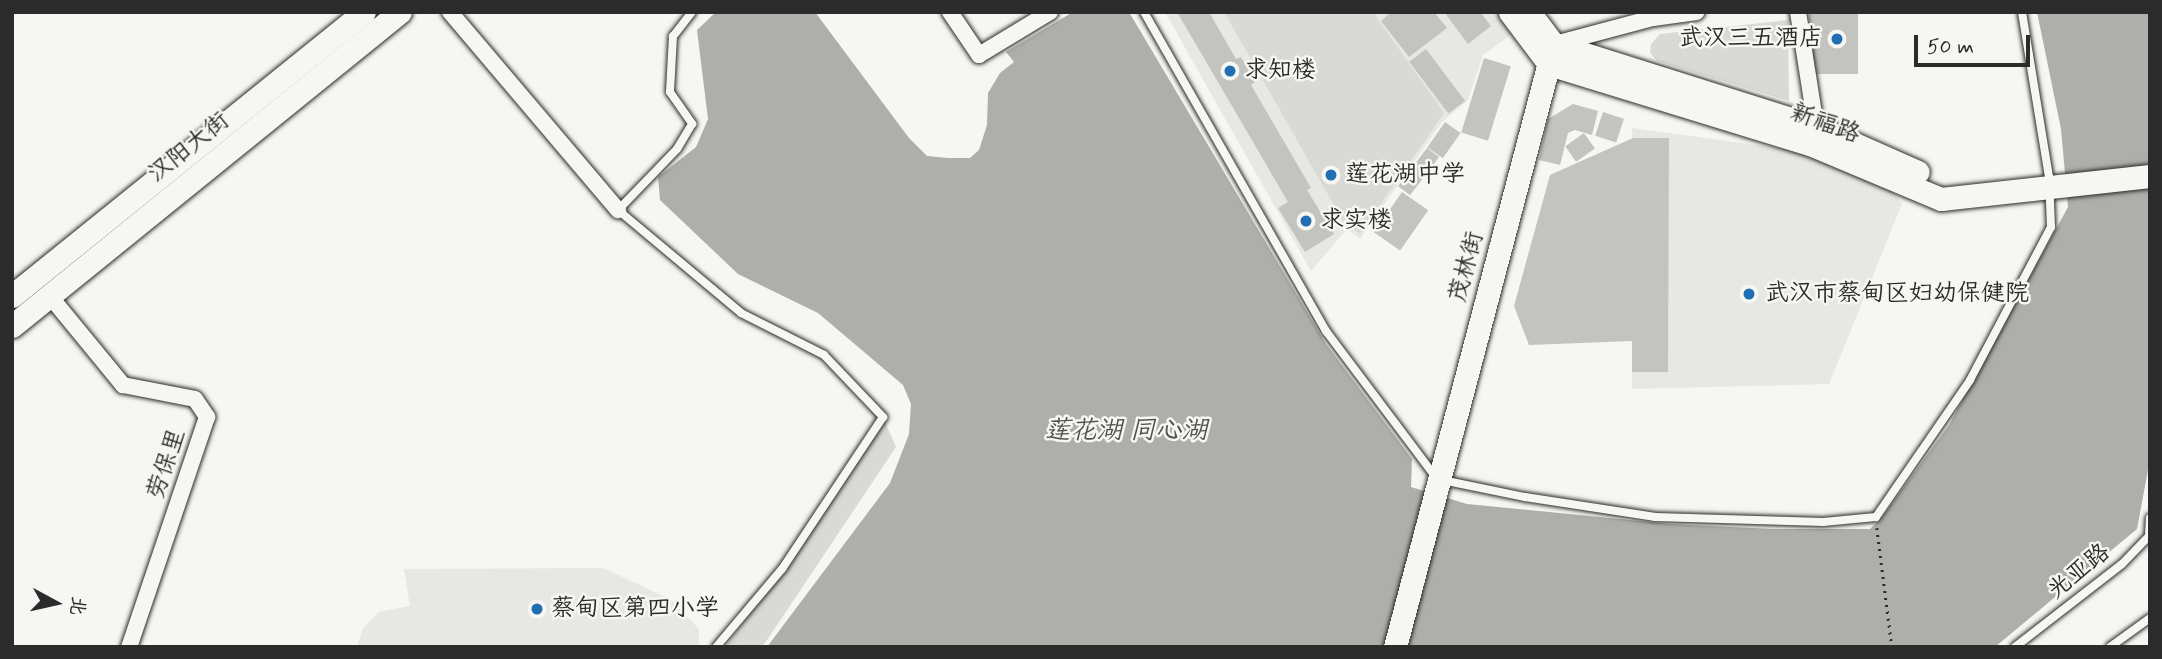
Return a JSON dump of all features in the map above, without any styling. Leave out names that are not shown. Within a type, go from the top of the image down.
[{"type":"street","name":"汉阳大街","points":[[12,296],[364,12]]},
{"type":"street","name":"汉阳大街","points":[[12,326],[400,12]]},
{"type":"street","points":[[450,12],[618,210]]},
{"type":"street","points":[[950,12],[979,55],[1050,12]]},
{"type":"street","points":[[1510,12],[1551,54]]},
{"type":"street","points":[[1528,12],[1551,54]]},
{"type":"street","points":[[1551,54],[1653,18],[1698,12]]},
{"type":"street","points":[[1798,12],[1816,127]]},
{"type":"street","name":"茂林街","points":[[1395,647],[1437,479],[1551,54]]},
{"type":"street","name":"新福路","points":[[1551,54],[1816,127],[1947,185],[2150,176]]},
{"type":"street","name":"新福路","points":[[1551,54],[1812,145],[1941,199],[2150,164]]},
{"type":"street","name":"劳保里","points":[[49,295],[123,385],[195,399],[207,417],[129,647]]},
{"type":"lane","points":[[692,12],[673,36],[670,92],[692,124],[677,149],[618,210],[741,313],[824,355],[883,417],[782,569],[716,647]]},
{"type":"lane","points":[[1144,12],[1326,331],[1437,479],[1525,497],[1656,517],[1823,522],[1876,517],[1970,380],[2051,227],[2055,181],[2022,12]]},
{"type":"lane","name":"光亚路","points":[[2015,647],[2122,564],[2149,536],[2150,518]]},
{"type":"lane","points":[[2110,647],[2150,618]]},
{"type":"path","points":[[1876,517],[1892,647]]},
{"type":"shaded area","name":"莲花湖中学","points":[[1165,12],[1497,12],[1513,33],[1483,55],[1468,100],[1442,122],[1360,239],[1347,229],[1311,271]]},
{"type":"shaded area","points":[[1224,12],[1373,12],[1444,113],[1360,234],[1343,221]]},
{"type":"shaded area","points":[[1788,20],[1789,101],[1657,61],[1650,53],[1651,44],[1660,34]]},
{"type":"shaded area","name":"武汉市蔡甸区妇幼保健院","points":[[1632,128],[1823,154],[1884,179],[1902,204],[1829,384],[1632,389]]},
{"type":"shaded area","points":[[883,417],[896,447],[765,643],[760,647],[726,647]]},
{"type":"shaded area","name":"蔡甸区第四小学","points":[[603,568],[670,599],[699,629],[699,647],[357,647],[363,628],[379,612],[410,606],[404,569]]},
{"type":"water","name":"莲花湖 同心湖","points":[[716,12],[815,12],[909,138],[927,156],[970,158],[979,150],[987,125],[988,93],[1000,73],[1014,62],[1006,52],[1073,12],[1129,12],[1326,344],[1412,459],[1411,487],[1467,504],[1670,524],[1773,529],[1870,529],[1883,516],[1949,425],[2068,207],[2061,129],[2037,12],[2150,12],[2150,459],[2137,529],[1995,647],[767,647],[890,483],[909,434],[911,404],[903,385],[818,313],[738,274],[660,200],[658,177],[696,147],[708,119],[697,30]]},
{"type":"building","points":[[1177,12],[1209,12],[1236,59],[1241,57],[1255,82],[1251,85],[1311,188],[1307,190],[1334,234],[1305,252],[1278,208],[1288,202]]},
{"type":"building","points":[[1391,12],[1434,12],[1447,28],[1409,57],[1381,21]]},
{"type":"building","points":[[1444,12],[1480,12],[1491,26],[1468,44]]},
{"type":"building","name":"武汉三五酒店","points":[[1809,12],[1858,12],[1858,74],[1809,74]]},
{"type":"building","points":[[1426,49],[1465,101],[1448,114],[1409,62]]},
{"type":"building","points":[[1484,58],[1511,66],[1488,141],[1461,133]]},
{"type":"building","points":[[1573,104],[1598,111],[1592,135],[1575,130],[1568,133],[1560,165],[1539,160],[1548,119]]},
{"type":"building","points":[[1603,112],[1624,119],[1616,143],[1595,136]]},
{"type":"building","points":[[1445,122],[1461,133],[1443,158],[1427,147]]},
{"type":"building","points":[[1584,133],[1595,149],[1576,162],[1565,146]]},
{"type":"building","points":[[1633,138],[1669,138],[1668,372],[1632,372],[1632,341],[1529,345],[1514,306],[1550,175]]},
{"type":"building","points":[[1427,148],[1439,157],[1410,195],[1398,186]]},
{"type":"building","points":[[1402,192],[1428,210],[1400,250],[1374,232]]},
{"type":"place","name":"武汉三五酒店","points":[[1837,39]]},
{"type":"place","name":"求知楼","points":[[1230,71]]},
{"type":"place","name":"莲花湖中学","points":[[1331,175]]},
{"type":"place","name":"求实楼","points":[[1306,221]]},
{"type":"place","name":"武汉市蔡甸区妇幼保健院","points":[[1749,294]]},
{"type":"place","name":"蔡甸区第四小学","points":[[537,609]]}]
